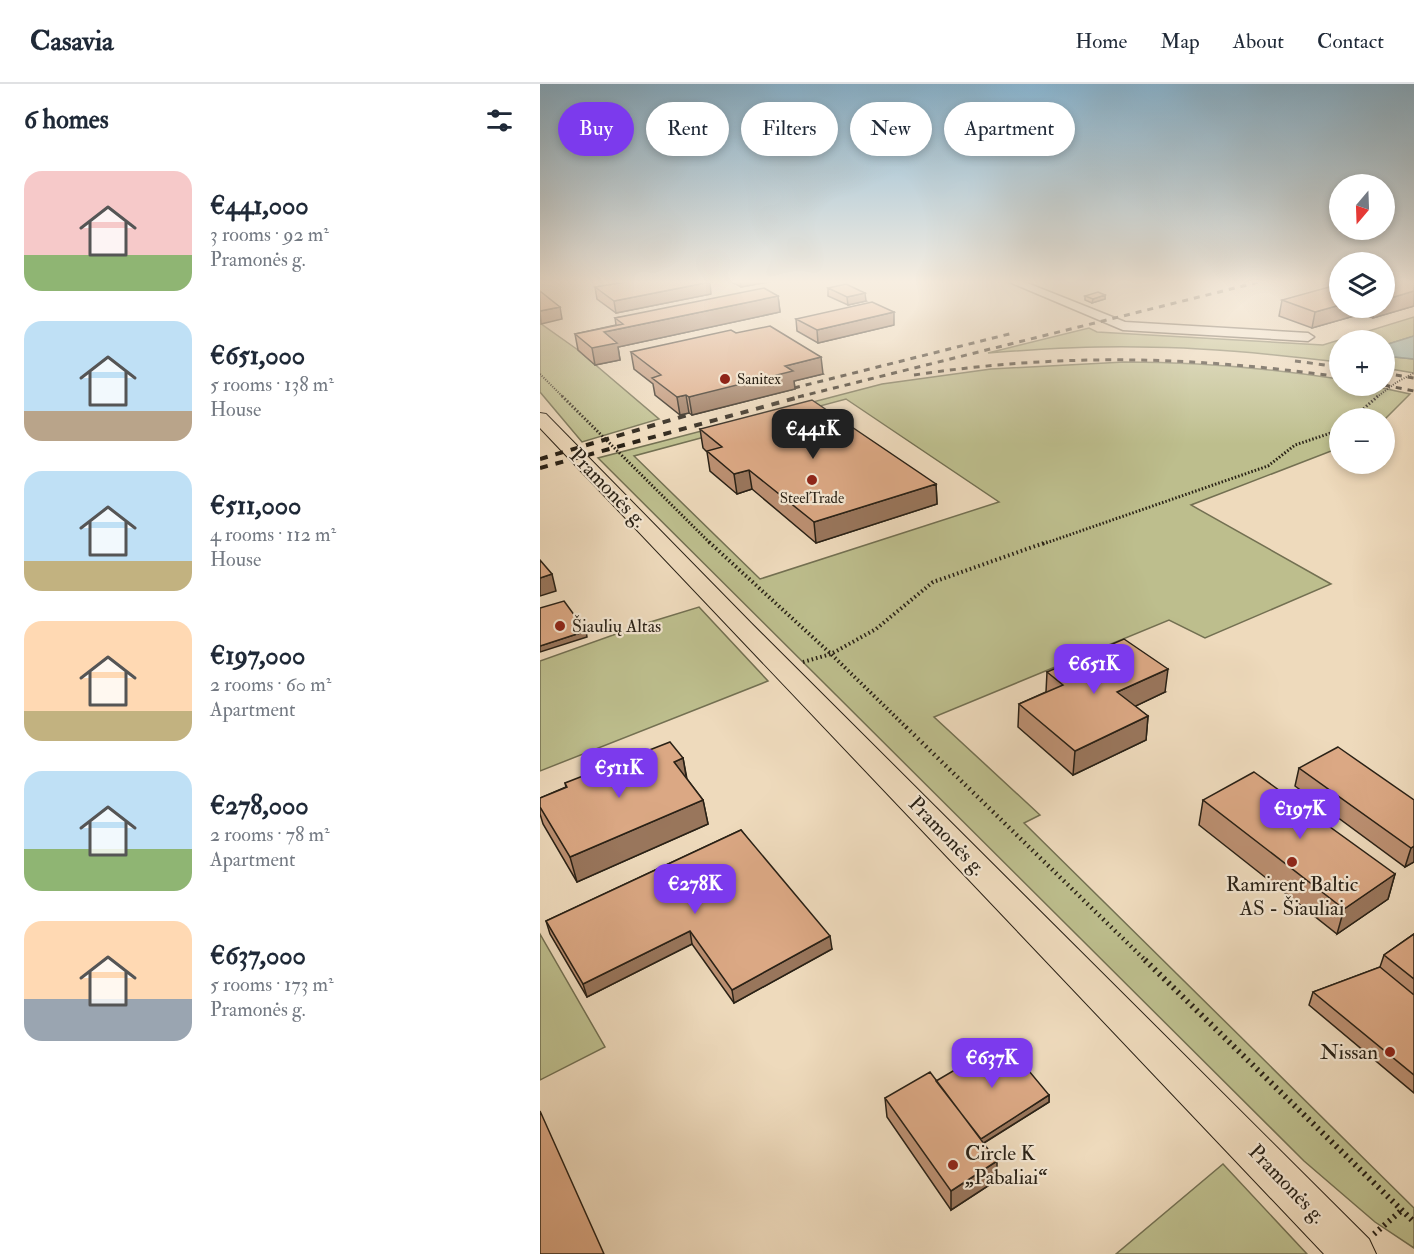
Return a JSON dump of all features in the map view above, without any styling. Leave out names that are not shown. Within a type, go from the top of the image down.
[{"type":"main road","name":"Pramonės g.","points":[[540,418],[1038,931],[1184,1076],[1354,1254]]},
{"type":"street","points":[[1284,336],[1308,337]]},
{"type":"path","points":[[1365,408],[1384,393],[1394,381],[1414,373]]},
{"type":"path","points":[[540,374],[686,521],[831,654],[1414,1222]]},
{"type":"path","points":[[783,668],[831,654],[876,629],[933,582],[1268,466],[1294,445],[1329,436]]},
{"type":"green space","points":[[540,336],[558,336],[659,419],[582,442],[540,392]]},
{"type":"green space","points":[[1058,336],[1160,336],[1323,345],[1329,343],[1329,361],[1164,347],[1083,347],[988,353]]},
{"type":"green space","points":[[1395,336],[1414,336],[1395,342]]},
{"type":"green space","points":[[1395,357],[1414,359],[1414,373],[1395,370]]},
{"type":"green space","points":[[1151,362],[1205,364],[1329,378],[1329,396],[1395,396],[1395,391],[1410,394],[1395,409],[1329,408],[1329,452],[1191,505],[1331,584],[1205,638],[1169,620],[934,717],[1040,815],[1024,823],[1414,1208],[1414,1248],[1375,1222],[1304,1161],[598,458],[882,384],[991,369]],"holes":[[[846,399],[999,502],[760,579],[634,456]]]},
{"type":"green space","points":[[699,607],[768,681],[540,771],[540,661]]},
{"type":"green space","points":[[540,934],[605,1047],[540,1080]]},
{"type":"green space","points":[[1223,1164],[1307,1254],[1116,1254]]},
{"type":"water","points":[[1414,336],[1414,359],[1395,357],[1395,342]]},
{"type":"building","points":[[577,336],[608,336],[617,343],[592,348]]},
{"type":"building","name":"Sanitex","points":[[706,336],[786,336],[821,357],[785,366],[793,371],[689,397],[686,395],[677,397],[652,378],[661,375],[631,352]]},
{"type":"building","name":"SteelTrade","points":[[812,400],[936,484],[814,522],[749,470],[734,474],[707,451],[722,447],[700,429]]},
{"type":"building","points":[[540,560],[552,574],[540,578]]},
{"type":"building","name":"Šiaulių Altas","points":[[564,601],[586,631],[540,646],[540,608]]},
{"type":"building","points":[[1124,639],[1168,669],[1117,692],[1148,716],[1075,751],[1019,704],[1063,685],[1047,672]]},
{"type":"building","points":[[670,742],[683,758],[674,762],[703,800],[570,857],[540,807],[540,798],[567,787],[565,783]]},
{"type":"building","points":[[1338,747],[1414,800],[1414,846],[1411,848],[1299,768]]},
{"type":"building","points":[[1254,772],[1395,874],[1344,909],[1203,800]]},
{"type":"building","points":[[741,830],[830,936],[732,990],[690,931],[583,984],[546,921]]},
{"type":"building","points":[[1414,934],[1414,979],[1384,955]]},
{"type":"building","name":"Nissan","points":[[1380,967],[1414,995],[1414,1075],[1313,992]]},
{"type":"building","points":[[1004,1041],[1049,1095],[981,1139],[936,1081]]},
{"type":"building","name":"Circle K „Pabaliai“","points":[[930,1072],[997,1161],[951,1191],[885,1098]]},
{"type":"building","points":[[540,1111],[604,1254],[540,1254]]},
{"type":"railway","points":[[794,388],[1003,336]]},
{"type":"railway","points":[[798,397],[1044,336]]},
{"type":"railway","points":[[914,375],[1022,363],[1127,360],[1232,365],[1329,376]]},
{"type":"railway","points":[[1295,361],[1329,366]]},
{"type":"railway","points":[[1395,375],[1414,378]]},
{"type":"railway","points":[[1395,387],[1414,391]]},
{"type":"railway","points":[[540,468],[803,396]]},
{"type":"railway","points":[[540,459],[691,414]]},
{"type":"place","name":"Sanitex","points":[[725,379]]},
{"type":"place","name":"SteelTrade","points":[[812,480]]},
{"type":"place","name":"Šiaulių Altas","points":[[560,626]]},
{"type":"place","name":"Ramirent Baltic AS - Šiauliai","points":[[1292,862]]},
{"type":"place","name":"Nissan","points":[[1390,1052]]},
{"type":"place","name":"Circle K „Pabaliai“","points":[[953,1165]]}]
